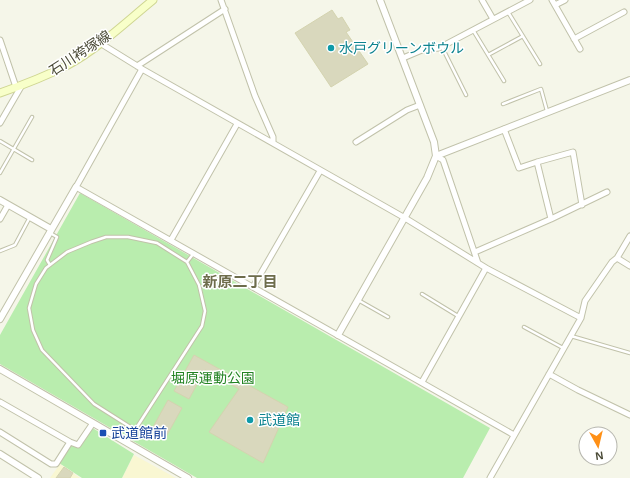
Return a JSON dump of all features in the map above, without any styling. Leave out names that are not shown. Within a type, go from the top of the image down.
[{"type":"main road","name":"石川袴塚線","points":[[0,93],[69,64],[100,43],[153,0]]},
{"type":"street","points":[[221,0],[255,96],[273,137],[273,143]]},
{"type":"street","points":[[338,335],[427,178],[436,156],[434,142],[380,0]]},
{"type":"street","points":[[482,0],[493,19]]},
{"type":"street","points":[[403,58],[422,50],[442,46],[530,0]]},
{"type":"street","points":[[565,0],[554,3],[580,49]]},
{"type":"street","points":[[0,319],[76,187],[139,68],[225,9]]},
{"type":"street","points":[[574,39],[624,12]]},
{"type":"street","points":[[0,40],[19,86],[0,123]]},
{"type":"street","points":[[100,43],[139,68],[405,218],[486,268],[581,318]]},
{"type":"street","points":[[436,156],[630,80]]},
{"type":"street","points":[[356,142],[407,110],[420,105]]},
{"type":"street","points":[[171,240],[237,124]]},
{"type":"street","points":[[504,129],[519,168],[573,152],[582,205]]},
{"type":"street","points":[[436,156],[443,160],[478,263]]},
{"type":"street","points":[[537,162],[551,219]]},
{"type":"street","points":[[253,287],[320,171]]},
{"type":"street","points":[[76,187],[514,435]]},
{"type":"street","points":[[475,252],[582,205],[607,192]]},
{"type":"street","points":[[0,200],[30,217],[50,231]]},
{"type":"street","points":[[0,218],[8,205]]},
{"type":"street","points":[[490,478],[581,318],[585,301],[612,262],[617,258],[630,236]]},
{"type":"street","points":[[617,258],[630,266]]},
{"type":"street","points":[[422,382],[486,268]]},
{"type":"street","points":[[0,369],[188,478]]},
{"type":"street","points":[[549,374],[630,415]]},
{"type":"street","points":[[0,402],[70,442],[78,445],[93,422]]},
{"type":"street","points":[[0,432],[51,464],[56,464],[70,442]]},
{"type":"street","points":[[0,454],[38,478]]},
{"type":"lane","points":[[508,11],[540,64]]},
{"type":"lane","points":[[472,30],[504,81]]},
{"type":"lane","points":[[488,55],[523,36]]},
{"type":"lane","points":[[442,46],[466,95]]},
{"type":"lane","points":[[503,104],[541,89],[548,112]]},
{"type":"lane","points":[[0,173],[32,117]]},
{"type":"lane","points":[[0,141],[32,160]]},
{"type":"lane","points":[[0,251],[15,244],[30,217]]},
{"type":"lane","points":[[50,231],[57,237],[47,260],[50,265]]},
{"type":"lane","points":[[127,443],[202,326],[205,311],[199,285],[187,262],[157,243],[128,237],[106,237],[67,252],[46,268],[36,284],[29,308],[32,330],[42,350],[94,404],[135,430]]},
{"type":"lane","points":[[187,262],[194,253]]},
{"type":"lane","points":[[422,294],[459,316]]},
{"type":"lane","points":[[358,300],[388,317]]},
{"type":"lane","points":[[524,327],[563,349]]},
{"type":"lane","points":[[570,336],[630,352]]},
{"type":"shaded area","points":[[134,455],[176,478],[122,478]]},
{"type":"shaded area","points":[[60,464],[80,478],[50,478]]},
{"type":"green space","name":"堀原運動公園","points":[[80,193],[490,428],[463,478],[197,478],[0,364],[0,335]]},
{"type":"green space","points":[[91,427],[134,454],[122,478],[82,478],[59,463],[71,444],[78,446]]},
{"type":"building","name":"水戸グリーンボウル","points":[[332,10],[338,19],[342,17],[350,30],[346,32],[368,64],[331,87],[295,33]]},
{"type":"building","name":"武道館","points":[[194,355],[288,407],[263,463],[209,432],[239,389],[205,370],[189,399],[174,391]]},
{"type":"building","points":[[168,400],[182,408],[167,435],[153,427]]},
{"type":"building","points":[[64,467],[73,473],[70,478],[56,478]]},
{"type":"place","name":"水戸グリーンボウル","points":[[331,48]]},
{"type":"place","name":"武道館","points":[[250,420]]},
{"type":"place","name":"武道館前","points":[[103,433]]},
{"type":"district","name":"新原二丁目","points":[[240,282]]}]
